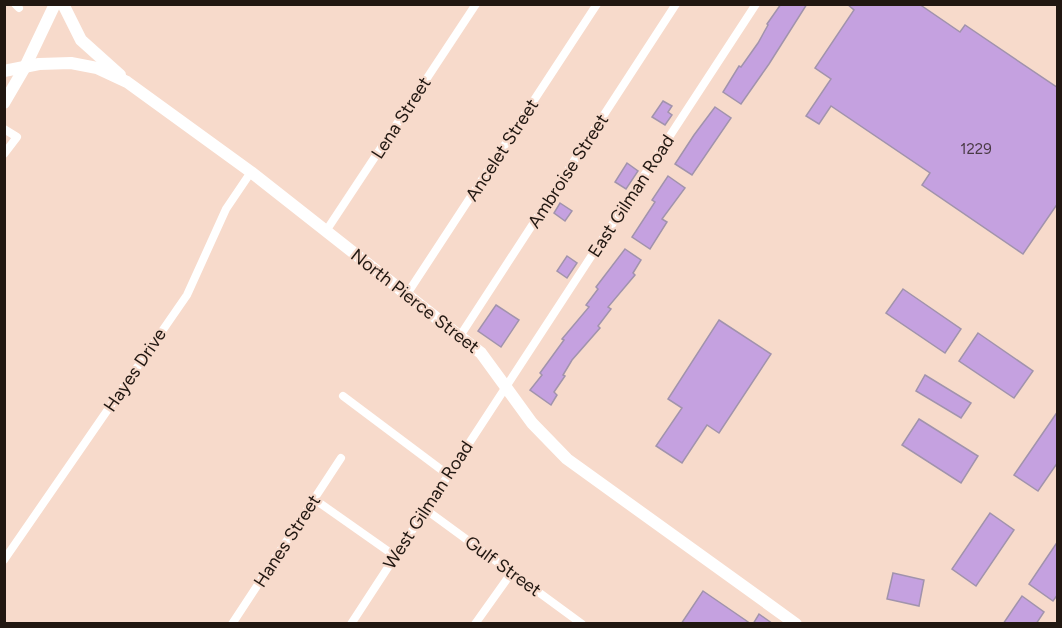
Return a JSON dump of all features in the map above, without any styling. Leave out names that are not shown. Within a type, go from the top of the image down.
[{"type":"street","points":[[4,103],[55,4]]},
{"type":"street","points":[[63,4],[81,40],[109,63],[127,82]]},
{"type":"street","name":"Lena Street","points":[[326,231],[476,4]]},
{"type":"street","name":"Ancelet Street","points":[[407,294],[597,4]]},
{"type":"street","name":"Ambroise Street","points":[[460,336],[676,4]]},
{"type":"street","name":"East Gilman Road","points":[[505,386],[562,303],[756,4]]},
{"type":"street","name":"North Pierce Street","points":[[4,71],[58,62],[71,63],[97,68],[127,82],[251,172],[486,358],[532,423],[567,459],[796,624]]},
{"type":"street","points":[[4,129],[17,137],[4,154]]},
{"type":"street","name":"Hayes Drive","points":[[4,560],[187,294],[226,209],[251,172]]},
{"type":"street","name":"West Gilman Road","points":[[351,624],[505,386]]},
{"type":"street","points":[[344,396],[447,474]]},
{"type":"street","name":"Hanes Street","points":[[232,624],[341,458]]},
{"type":"street","points":[[314,499],[395,556]]},
{"type":"street","name":"Gulf Street","points":[[425,509],[582,624]]},
{"type":"street","points":[[475,624],[512,572]]},
{"type":"building","points":[[781,4],[807,4],[741,104],[723,92],[739,66],[741,67],[758,43],[767,24]]},
{"type":"building","points":[[847,4],[919,4],[960,32],[965,25],[1058,88],[1058,203],[1023,254],[922,185],[930,173],[831,106],[819,124],[806,116],[831,79],[815,68],[854,10]]},
{"type":"building","points":[[663,101],[672,106],[668,112],[672,115],[665,125],[652,117]]},
{"type":"building","points":[[715,107],[731,118],[692,175],[675,164]]},
{"type":"building","points":[[627,163],[638,171],[626,189],[615,182]]},
{"type":"building","points":[[668,176],[685,188],[662,219],[667,222],[650,249],[632,237],[655,202],[652,200]]},
{"type":"building","points":[[560,203],[572,211],[565,221],[554,213]]},
{"type":"building","points":[[625,249],[641,260],[633,273],[635,275],[608,307],[611,309],[598,326],[600,328],[572,360],[554,392],[557,395],[551,405],[530,390],[564,340],[562,339],[589,307],[586,305],[598,289],[596,287]]},
{"type":"building","points":[[567,256],[577,263],[567,278],[557,271]]},
{"type":"building","points":[[903,289],[961,329],[945,353],[886,313]]},
{"type":"building","points":[[496,305],[519,320],[501,347],[478,331]]},
{"type":"building","points":[[719,320],[771,354],[719,433],[707,425],[682,463],[656,446],[682,408],[668,399]]},
{"type":"building","points":[[978,333],[1033,371],[1014,398],[959,361]]},
{"type":"building","points":[[925,375],[971,403],[961,418],[916,391]]},
{"type":"building","points":[[1058,411],[1058,462],[1038,491],[1014,475]]},
{"type":"building","points":[[919,419],[978,456],[961,483],[902,445]]},
{"type":"building","points":[[990,513],[1014,530],[976,586],[952,569]]},
{"type":"building","points":[[1058,541],[1058,594],[1053,601],[1029,584]]},
{"type":"building","points":[[893,573],[924,580],[919,606],[887,599]]},
{"type":"building","points":[[703,591],[751,624],[681,624]]},
{"type":"building","points":[[1022,596],[1044,612],[1036,624],[1003,624]]},
{"type":"building","points":[[759,614],[773,624],[753,624]]}]
